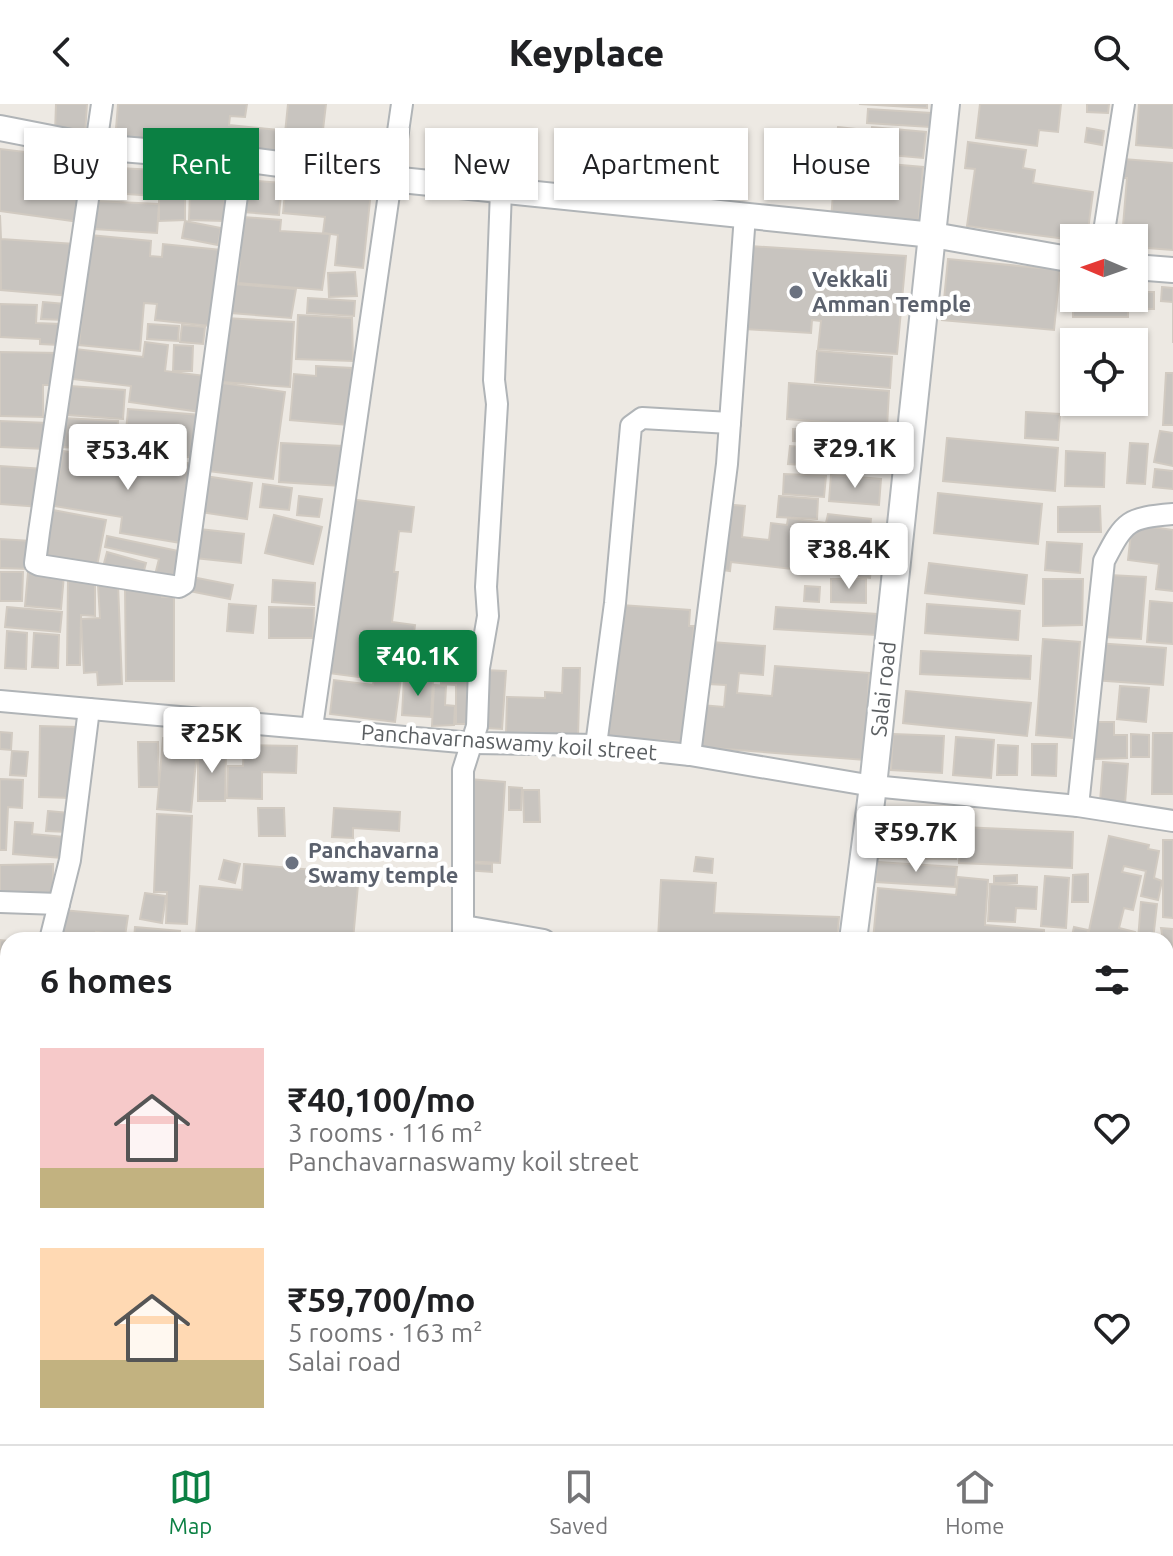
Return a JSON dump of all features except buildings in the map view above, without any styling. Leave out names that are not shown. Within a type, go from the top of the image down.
[{"type":"main road","name":"Salai road","points":[[854,932],[873,786],[946,104]]},
{"type":"street","points":[[99,128],[102,104]]},
{"type":"street","points":[[398,128],[402,104]]},
{"type":"street","points":[[1105,224],[1124,104]]},
{"type":"street","points":[[0,128],[24,133]]},
{"type":"street","points":[[538,194],[933,235],[1060,258]]},
{"type":"street","points":[[89,200],[35,563],[179,587],[185,576],[236,200]]},
{"type":"street","points":[[312,727],[388,200]]},
{"type":"street","points":[[463,932],[460,896],[463,770],[477,726],[479,668],[488,616],[486,587],[497,404],[494,380],[501,200]]},
{"type":"street","points":[[690,755],[730,423],[745,215]]},
{"type":"street","points":[[1148,268],[1173,270]]},
{"type":"street","points":[[596,745],[615,603],[631,426],[642,418],[730,423]]},
{"type":"street","points":[[1078,806],[1104,561],[1116,537],[1133,519],[1173,514]]},
{"type":"street","name":"Panchavarnaswamy koil street","points":[[0,701],[472,743],[596,745],[690,755],[873,786],[1078,806],[1173,821]]},
{"type":"street","points":[[52,932],[70,860],[89,709]]},
{"type":"street","points":[[0,902],[59,904]]},
{"type":"place","name":"Vekkali Amman Temple","points":[[796,292]]},
{"type":"place","name":"Panchavarna Swamy temple","points":[[292,863]]}]
